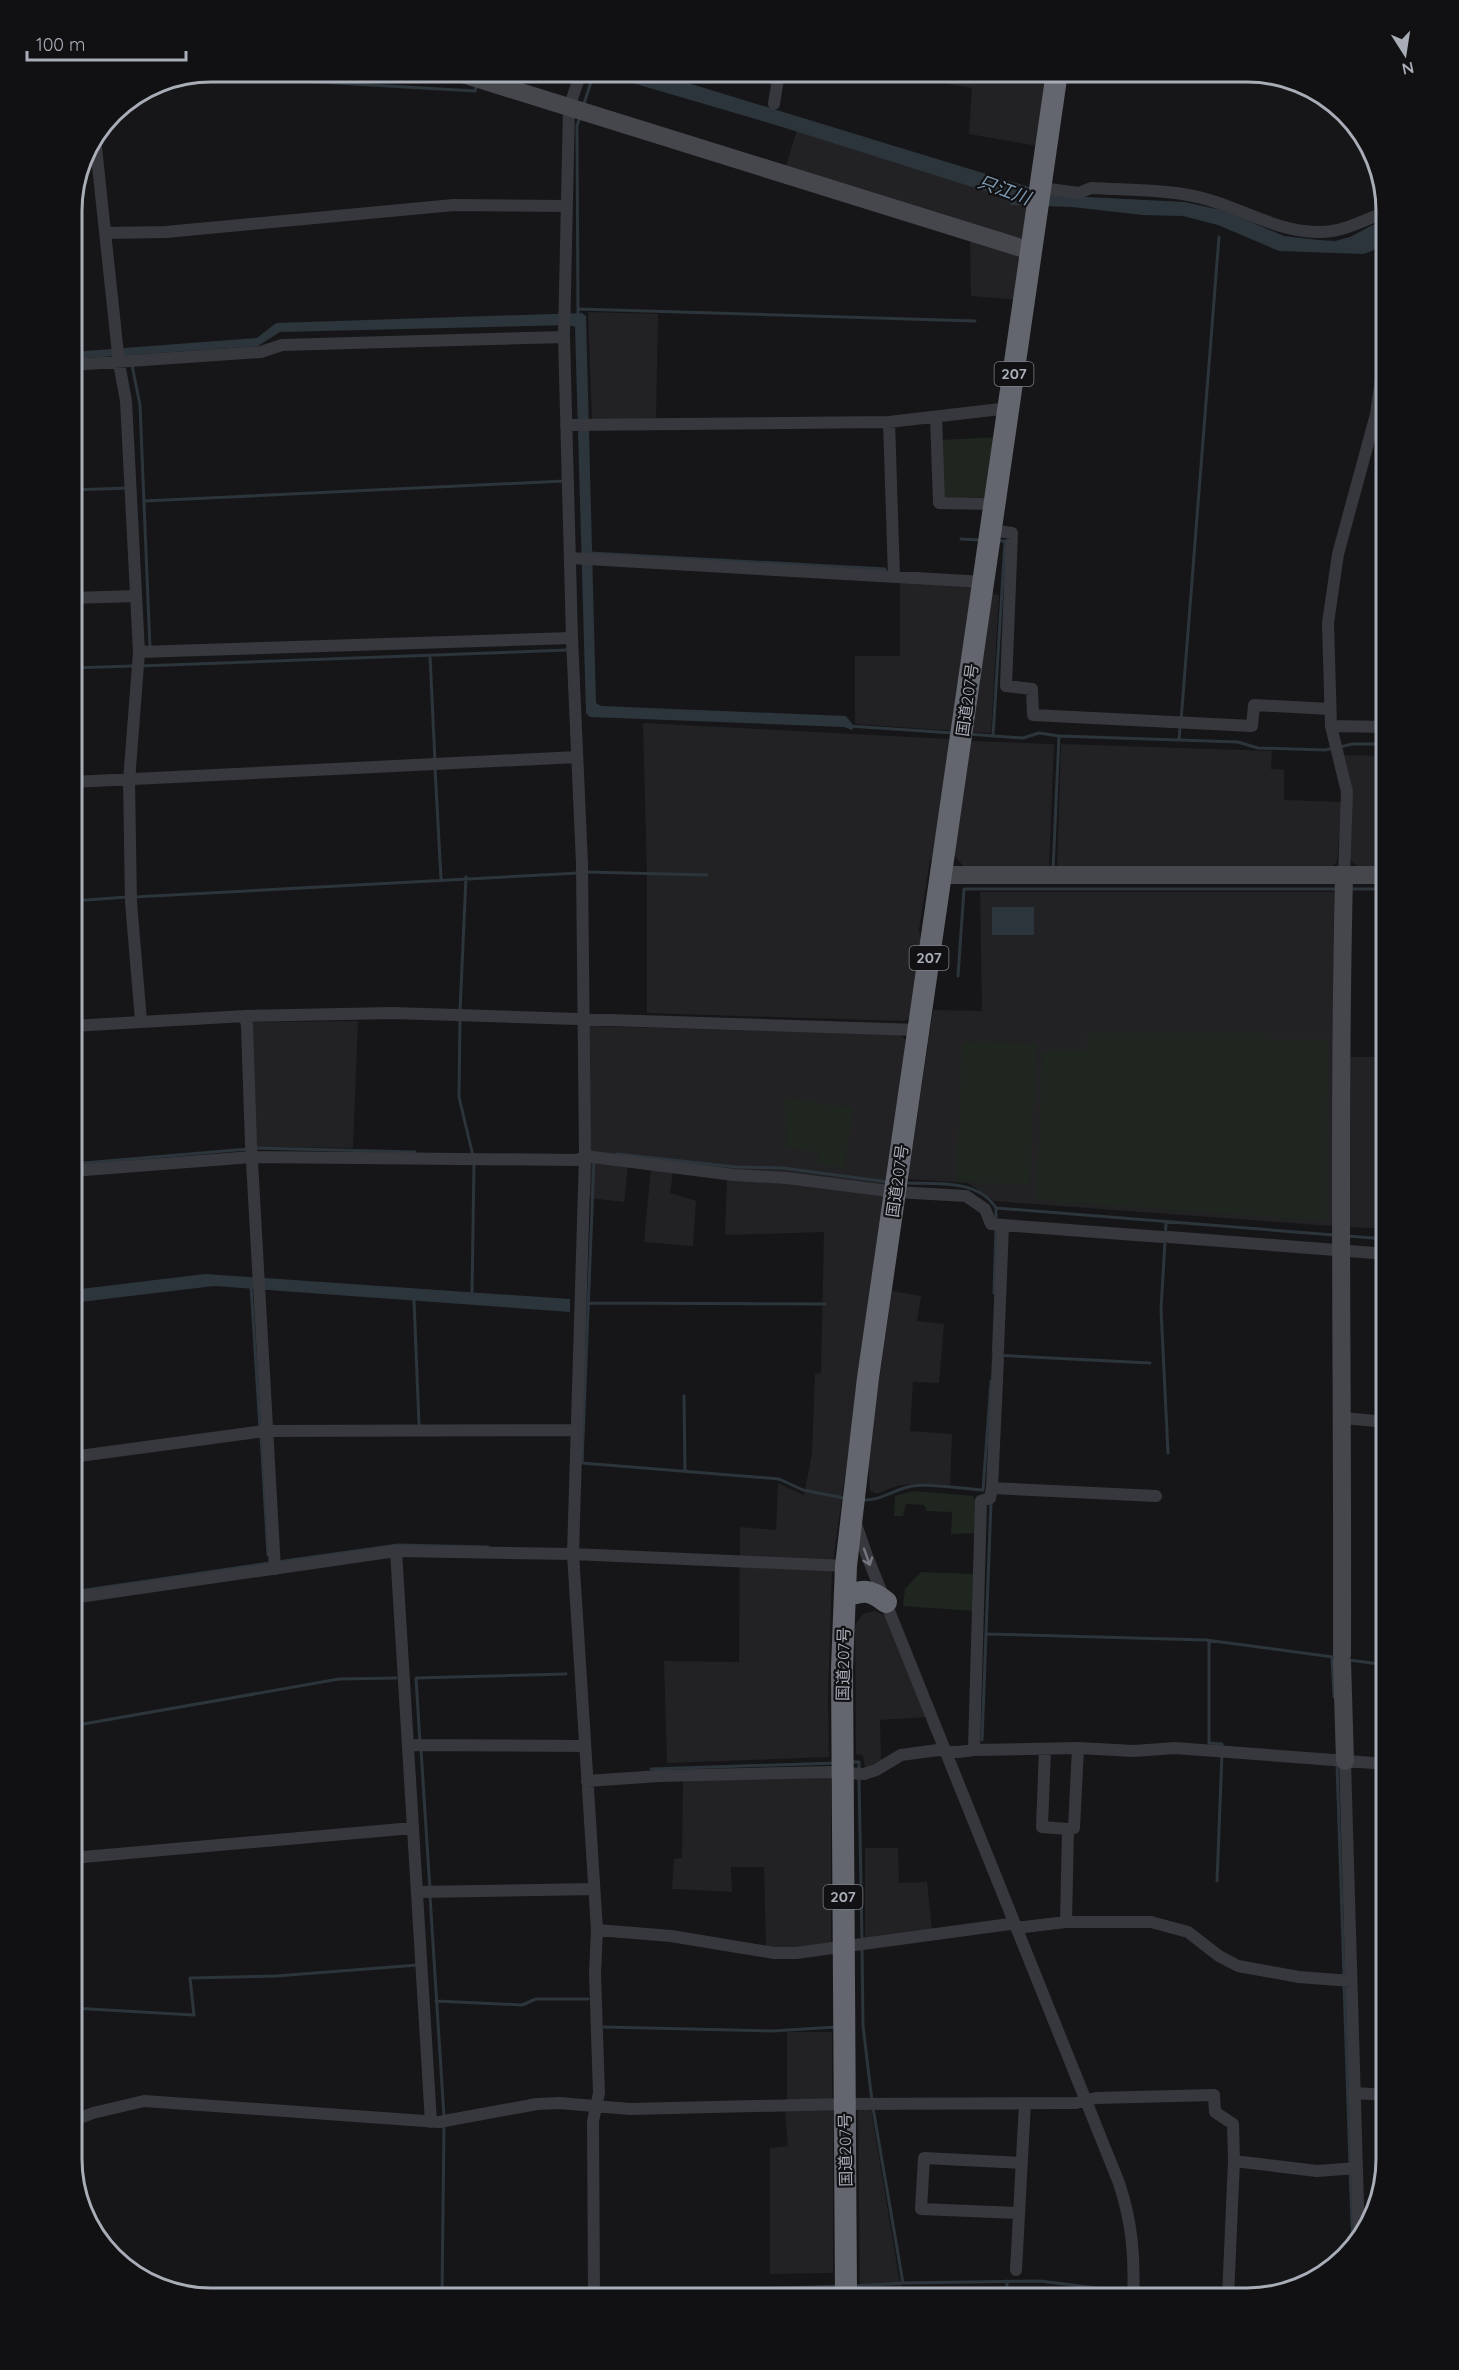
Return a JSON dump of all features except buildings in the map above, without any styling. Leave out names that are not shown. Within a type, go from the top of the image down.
[{"type":"highway","name":"国道207号","points":[[846,2288],[844,2029],[856,1946],[846,1566],[868,1378],[1055,83]]},
{"type":"highway","points":[[845,1596],[860,1591],[874,1592],[886,1602]]},
{"type":"street","points":[[491,83],[1031,251]]},
{"type":"street","points":[[580,83],[567,206],[564,326],[577,425],[568,481],[574,558],[573,646],[582,872],[583,1019],[591,1157],[580,1303],[573,1554],[597,1930],[595,1973],[599,2093],[593,2121],[594,2287]]},
{"type":"street","points":[[774,104],[777,83]]},
{"type":"street","points":[[97,154],[105,233],[123,358],[136,596],[143,658],[129,780],[131,898],[141,1021]]},
{"type":"street","points":[[1041,188],[1078,193],[1091,188],[1188,195],[1233,207],[1279,226],[1317,232],[1343,228],[1376,215]]},
{"type":"street","points":[[105,233],[166,232],[454,205],[567,206]]},
{"type":"street","points":[[83,364],[123,358],[261,352],[282,345],[564,326]]},
{"type":"street","points":[[1358,2225],[1353,2168],[1354,2092],[1347,1981],[1339,1761],[1343,1418],[1340,1241],[1347,792],[1331,726],[1328,623],[1337,565],[1372,433],[1376,407]]},
{"type":"street","points":[[577,425],[889,422],[1009,408]]},
{"type":"street","points":[[936,417],[939,503],[995,504]]},
{"type":"street","points":[[889,422],[894,576]]},
{"type":"street","points":[[991,536],[1012,533],[1006,686],[1032,689],[1033,715],[1252,726],[1254,705],[1330,709]]},
{"type":"street","points":[[574,558],[984,582]]},
{"type":"street","points":[[83,598],[136,596]]},
{"type":"street","points":[[143,658],[573,646]]},
{"type":"street","points":[[1331,726],[1376,727]]},
{"type":"street","points":[[83,782],[434,766],[577,757]]},
{"type":"street","points":[[941,875],[1054,875],[1344,884],[1376,877]]},
{"type":"street","points":[[83,1025],[245,1016],[460,1015],[919,1030]]},
{"type":"street","points":[[245,1016],[248,1026],[260,1294],[263,1431],[275,1564]]},
{"type":"street","points":[[83,1170],[252,1151],[474,1159],[577,1160],[591,1157],[734,1175],[897,1185],[966,1196],[986,1209],[998,1224],[998,1355],[992,1488],[990,1498],[981,1501],[974,1750]]},
{"type":"street","points":[[998,1224],[1166,1237],[1340,1241],[1376,1251]]},
{"type":"street","points":[[1343,1418],[1376,1421]]},
{"type":"street","points":[[82,1456],[263,1431],[576,1430]]},
{"type":"street","points":[[992,1488],[1156,1497]]},
{"type":"street","points":[[852,1503],[867,1556],[1086,2100],[1129,2213],[1134,2247],[1133,2288]]},
{"type":"street","points":[[396,1551],[417,1745],[413,1828],[426,1892],[422,1965],[439,2122]]},
{"type":"street","points":[[82,1596],[275,1564],[396,1551],[573,1554],[846,1566]]},
{"type":"street","points":[[417,1745],[585,1746]]},
{"type":"street","points":[[1045,1749],[1042,1827],[1068,1829],[1074,1828],[1078,1748]]},
{"type":"street","points":[[587,1781],[659,1776],[876,1770],[901,1755],[938,1750],[947,1752],[1078,1748],[1134,1751],[1175,1748],[1376,1763]]},
{"type":"street","points":[[82,1857],[413,1828]]},
{"type":"street","points":[[1066,1922],[1068,1829]]},
{"type":"street","points":[[426,1892],[594,1889]]},
{"type":"street","points":[[597,1930],[671,1936],[774,1953],[796,1953],[1010,1924],[1024,1927],[1066,1922],[1151,1922],[1188,1932],[1219,1956],[1238,1966],[1299,1977],[1347,1981]]},
{"type":"street","points":[[1354,2092],[1376,2094]]},
{"type":"street","points":[[82,2117],[144,2101],[439,2122],[537,2104],[559,2103],[630,2109],[844,2104],[1076,2103],[1086,2100],[1214,2095],[1215,2112],[1233,2124],[1234,2161],[1229,2288]]},
{"type":"street","points":[[1016,2270],[1025,2103]]},
{"type":"street","points":[[1019,2213],[921,2209],[924,2158],[1022,2163]]},
{"type":"street","points":[[1234,2161],[1317,2171],[1353,2168]]},
{"type":"shaded area","points":[[1046,83],[1037,146],[969,134],[972,88],[948,84]]},
{"type":"shaded area","points":[[797,130],[1032,203],[1018,300],[971,296],[970,241],[785,169]]},
{"type":"shaded area","points":[[588,312],[658,314],[656,420],[592,420]]},
{"type":"shaded area","points":[[998,437],[989,497],[943,497],[941,440]]},
{"type":"shaded area","points":[[900,578],[976,585],[956,731],[855,724],[855,656],[900,656]]},
{"type":"shaded area","points":[[991,594],[999,595],[991,733],[972,732]]},
{"type":"shaded area","points":[[643,723],[951,739],[935,857],[930,860],[919,930],[923,948],[914,1008],[908,1019],[903,1021],[647,1013],[647,876]]},
{"type":"shaded area","points":[[971,741],[1054,744],[1049,869],[965,868],[954,855]]},
{"type":"shaded area","points":[[1061,744],[1272,751],[1271,769],[1284,770],[1284,800],[1342,802],[1337,862],[1330,868],[1057,869]]},
{"type":"shaded area","points":[[1343,755],[1376,756],[1376,868],[1360,868],[1350,860]]},
{"type":"shaded area","points":[[980,892],[1334,892],[1332,1226],[994,1201],[968,1183],[908,1179],[933,1010],[982,1011]]},
{"type":"shaded area","points":[[358,1021],[353,1148],[252,1147],[247,1022]]},
{"type":"shaded area","points":[[587,1026],[900,1035],[906,1040],[877,1276],[832,1570],[828,1697],[829,1757],[667,1763],[664,1661],[739,1662],[740,1527],[776,1530],[778,1483],[804,1495],[812,1454],[815,1374],[821,1373],[824,1232],[725,1235],[727,1179],[673,1172],[670,1193],[696,1201],[693,1246],[644,1242],[651,1168],[628,1165],[624,1202],[589,1198]]},
{"type":"shaded area","points":[[1087,1033],[1265,1033],[1265,1039],[1328,1039],[1327,1221],[1037,1200],[1042,1051],[1087,1051]]},
{"type":"shaded area","points":[[962,1042],[1036,1044],[1030,1185],[957,1182]]},
{"type":"shaded area","points":[[1348,1057],[1376,1057],[1376,1228],[1348,1227]]},
{"type":"shaded area","points":[[785,1098],[853,1108],[844,1168],[816,1164],[818,1152],[786,1147]]},
{"type":"shaded area","points":[[892,1291],[921,1296],[917,1321],[944,1324],[939,1383],[913,1382],[910,1431],[952,1434],[950,1485],[896,1486],[877,1494],[870,1491],[868,1456]]},
{"type":"shaded area","points":[[913,1491],[973,1496],[977,1503],[976,1533],[951,1534],[952,1512],[927,1511],[924,1505],[906,1504],[903,1516],[894,1516],[895,1496]]},
{"type":"shaded area","points":[[921,1572],[975,1574],[973,1611],[903,1606],[905,1589]]},
{"type":"shaded area","points":[[875,1611],[886,1616],[927,1717],[880,1720],[881,1760],[865,1768],[863,1755],[856,1754],[855,1625],[863,1614]]},
{"type":"shaded area","points":[[831,1776],[831,1945],[791,1949],[766,1947],[764,1867],[731,1867],[732,1892],[672,1889],[674,1859],[682,1858],[683,1780]]},
{"type":"shaded area","points":[[865,1848],[898,1848],[899,1883],[927,1882],[932,1930],[865,1940]]},
{"type":"shaded area","points":[[787,2032],[832,2032],[832,2101],[787,2101]]},
{"type":"shaded area","points":[[871,2109],[899,2278],[903,2288],[860,2288],[858,2110]]},
{"type":"shaded area","points":[[785,2110],[833,2110],[833,2273],[770,2274],[770,2148],[788,2146]]},
{"type":"water","name":"只江川","points":[[632,83],[688,83],[1029,187],[1029,194],[1185,202],[1225,211],[1284,236],[1319,240],[1335,241],[1350,237],[1376,223],[1376,248],[1363,254],[1279,251],[1218,225],[1183,216],[1143,215],[1072,207],[1011,205],[1004,197],[779,126]]},
{"type":"water","points":[[582,313],[586,316],[596,703],[601,706],[846,716],[854,726],[852,730],[844,727],[590,717],[586,713],[575,327],[569,325],[280,332],[258,346],[83,358],[83,351],[257,338],[276,323]]},
{"type":"water","points":[[992,907],[1034,907],[1034,935],[992,935]]},
{"type":"water","points":[[205,1274],[570,1299],[570,1312],[214,1286],[82,1302],[82,1289]]},
{"type":"waterway","points":[[336,83],[475,91],[477,84]]},
{"type":"waterway","points":[[584,104],[591,83]]},
{"type":"waterway","points":[[578,316],[577,126],[580,116]]},
{"type":"waterway","points":[[1181,721],[1219,237]]},
{"type":"waterway","points":[[578,309],[975,321]]},
{"type":"waterway","points":[[132,365],[140,405],[150,649]]},
{"type":"waterway","points":[[144,501],[564,481]]},
{"type":"waterway","points":[[83,490],[127,488]]},
{"type":"waterway","points":[[961,539],[980,540]]},
{"type":"waterway","points":[[993,736],[1005,541],[999,541]]},
{"type":"waterway","points":[[590,553],[885,569]]},
{"type":"waterway","points":[[140,666],[568,650]]},
{"type":"waterway","points":[[430,656],[435,762]]},
{"type":"waterway","points":[[83,668],[133,666]]},
{"type":"waterway","points":[[849,726],[953,733]]},
{"type":"waterway","points":[[1179,740],[1180,727]]},
{"type":"waterway","points":[[968,734],[1023,738],[1039,733],[1059,736]]},
{"type":"waterway","points":[[1053,870],[1059,736],[1238,742],[1258,748],[1325,750],[1334,748]]},
{"type":"waterway","points":[[1340,747],[1352,744],[1376,744]]},
{"type":"waterway","points":[[435,768],[441,879]]},
{"type":"waterway","points":[[586,872],[707,875]]},
{"type":"waterway","points":[[134,897],[579,873]]},
{"type":"waterway","points":[[460,1011],[466,877]]},
{"type":"waterway","points":[[958,976],[964,889],[1337,889]]},
{"type":"waterway","points":[[1350,889],[1376,889]]},
{"type":"waterway","points":[[83,900],[127,897]]},
{"type":"waterway","points":[[460,1017],[459,1097],[473,1156]]},
{"type":"waterway","points":[[255,1148],[415,1152]]},
{"type":"waterway","points":[[83,1163],[248,1149]]},
{"type":"waterway","points":[[617,1154],[736,1167],[783,1168],[888,1182]]},
{"type":"waterway","points":[[594,1159],[582,1463],[779,1479],[803,1490],[844,1498]]},
{"type":"waterway","points":[[472,1294],[474,1162]]},
{"type":"waterway","points":[[906,1183],[956,1185],[968,1188],[979,1192],[996,1208],[1334,1235]]},
{"type":"waterway","points":[[996,1208],[996,1222]]},
{"type":"waterway","points":[[1166,1224],[1161,1309],[1168,1453]]},
{"type":"waterway","points":[[994,1293],[996,1228]]},
{"type":"waterway","points":[[1347,1236],[1376,1238]]},
{"type":"waterway","points":[[251,1286],[260,1429]]},
{"type":"waterway","points":[[414,1300],[419,1424]]},
{"type":"waterway","points":[[589,1303],[825,1304]]},
{"type":"waterway","points":[[993,1355],[1150,1363]]},
{"type":"waterway","points":[[863,1500],[875,1499],[920,1485],[983,1490],[991,1381]]},
{"type":"waterway","points":[[684,1396],[685,1471]]},
{"type":"waterway","points":[[261,1436],[268,1555]]},
{"type":"waterway","points":[[982,1740],[991,1502]]},
{"type":"waterway","points":[[277,1562],[398,1545],[488,1547]]},
{"type":"waterway","points":[[82,1590],[270,1563]]},
{"type":"waterway","points":[[986,1634],[1206,1640],[1333,1657]]},
{"type":"waterway","points":[[1209,1641],[1209,1743],[1222,1744],[1222,1747]]},
{"type":"waterway","points":[[1332,1657],[1334,1697]]},
{"type":"waterway","points":[[1349,1660],[1376,1664]]},
{"type":"waterway","points":[[420,1743],[416,1678],[566,1674]]},
{"type":"waterway","points":[[82,1724],[339,1679],[396,1678]]},
{"type":"waterway","points":[[421,1750],[430,1890]]},
{"type":"waterway","points":[[1217,1881],[1222,1754]]},
{"type":"waterway","points":[[851,1762],[859,1762],[859,1772]]},
{"type":"waterway","points":[[651,1769],[835,1763]]},
{"type":"waterway","points":[[1337,1764],[1344,1976]]},
{"type":"waterway","points":[[859,1778],[862,1940]]},
{"type":"waterway","points":[[430,1896],[444,2117]]},
{"type":"waterway","points":[[862,1946],[863,2026],[872,2101]]},
{"type":"waterway","points":[[82,2009],[194,2015],[190,1978],[276,1976],[418,1965]]},
{"type":"waterway","points":[[1344,1983],[1350,2165]]},
{"type":"waterway","points":[[436,2001],[522,2005],[536,1999],[588,1999]]},
{"type":"waterway","points":[[604,2027],[773,2031],[836,2027]]},
{"type":"waterway","points":[[873,2108],[903,2283]]},
{"type":"waterway","points":[[442,2287],[444,2124]]},
{"type":"waterway","points":[[1350,2172],[1353,2233]]},
{"type":"waterway","points":[[1007,2281],[1007,2288]]},
{"type":"waterway","points":[[854,2286],[1040,2281],[1095,2288]]},
{"type":"waterway","points":[[797,2288],[839,2286]]}]
